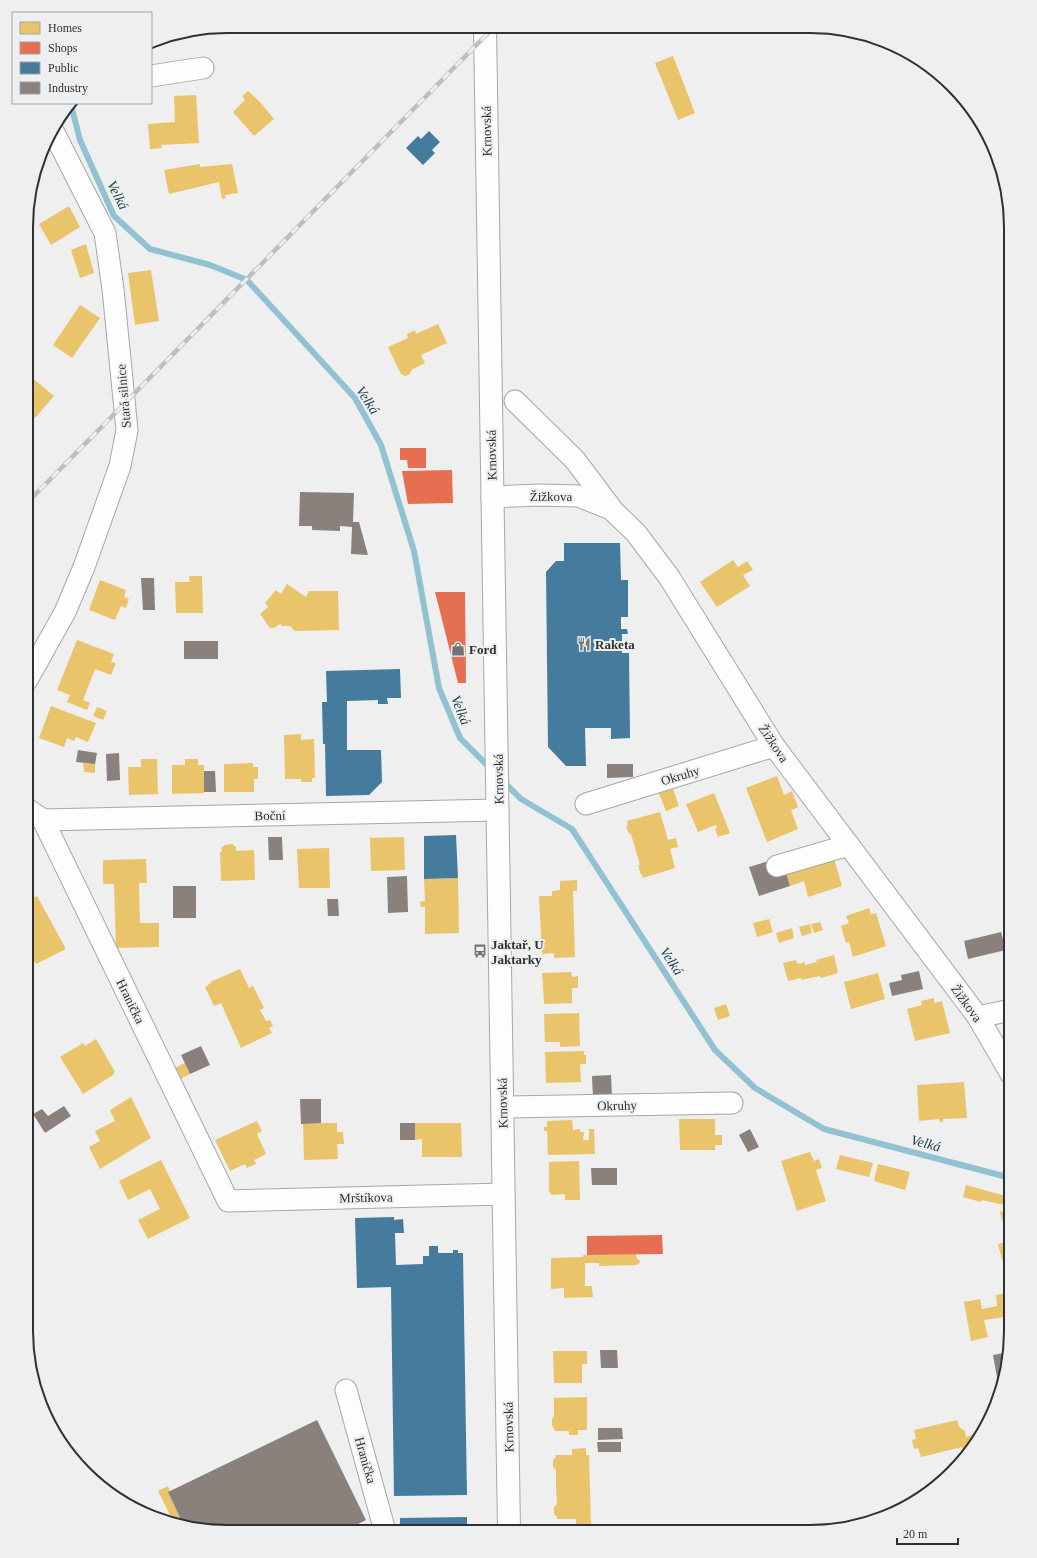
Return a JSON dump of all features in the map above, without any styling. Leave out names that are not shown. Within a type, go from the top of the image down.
[{"type":"main road","name":"Krnovská","points":[[484,33],[509,1525]]},
{"type":"street","points":[[152,76],[203,68]]},
{"type":"street","name":"Stará silnice","points":[[33,669],[65,612],[84,567],[120,466],[126,430],[113,289],[105,233],[56,136]]},
{"type":"street","points":[[514,401],[575,460],[611,509]]},
{"type":"street","name":"Žižkova","points":[[492,497],[540,495],[578,496],[611,509],[636,533],[669,578],[774,746],[978,1017],[1004,1062]]},
{"type":"street","name":"Okruhy","points":[[586,804],[774,746]]},
{"type":"street","name":"Boční","points":[[35,814],[498,810]]},
{"type":"street","name":"Hranička","points":[[35,814],[228,1200]]},
{"type":"street","points":[[777,866],[849,846]]},
{"type":"street","points":[[978,1017],[1004,1011]]},
{"type":"street","name":"Okruhy","points":[[502,1107],[732,1103]]},
{"type":"street","name":"Mrštíkova","points":[[228,1200],[504,1194]]},
{"type":"street","name":"Hranička","points":[[346,1390],[383,1525]]},
{"type":"building: Homes","points":[[673,56],[695,113],[678,120],[655,63]]},
{"type":"building: Homes","points":[[248,91],[260,102],[274,119],[254,136],[233,112],[245,100],[242,96]]},
{"type":"building: Homes","points":[[196,95],[199,143],[161,145],[162,148],[150,149],[148,124],[175,122],[174,96]]},
{"type":"building: Homes","points":[[200,164],[200,167],[232,164],[238,193],[225,195],[226,198],[222,199],[219,182],[169,194],[164,170]]},
{"type":"building: Homes","points":[[69,206],[80,227],[51,245],[39,224]]},
{"type":"building: Homes","points":[[86,244],[94,273],[80,278],[71,250]]},
{"type":"building: Homes","points":[[151,270],[159,321],[135,325],[128,273]]},
{"type":"building: Homes","points":[[80,305],[100,318],[72,358],[53,345]]},
{"type":"building: Homes","points":[[438,324],[447,343],[421,355],[425,363],[411,370],[410,374],[405,376],[401,374],[388,347],[408,338],[407,334],[415,330],[416,334]]},
{"type":"building: Homes","points":[[33,379],[54,396],[35,418],[33,416]]},
{"type":"building: Homes","points":[[733,560],[738,567],[747,561],[753,570],[743,575],[750,586],[717,607],[700,582]]},
{"type":"building: Homes","points":[[189,576],[202,576],[203,613],[176,613],[175,582],[190,582]]},
{"type":"building: Homes","points":[[100,580],[126,590],[124,597],[129,599],[126,608],[121,606],[115,620],[89,610]]},
{"type":"building: Homes","points":[[287,584],[306,597],[309,591],[338,591],[339,630],[295,631],[290,626],[282,626],[280,624],[274,628],[270,628],[260,614],[268,607],[265,603],[276,590],[281,594]]},
{"type":"building: Homes","points":[[77,640],[114,654],[111,662],[116,663],[111,675],[95,669],[83,700],[90,703],[87,710],[67,702],[70,695],[57,690]]},
{"type":"building: Homes","points":[[51,706],[96,723],[88,742],[76,737],[74,741],[67,738],[64,747],[39,738]]},
{"type":"building: Homes","points":[[97,707],[107,711],[103,720],[93,716]]},
{"type":"building: Homes","points":[[301,734],[301,740],[314,739],[315,778],[312,778],[312,782],[301,782],[301,779],[285,779],[284,735]]},
{"type":"building: Homes","points":[[141,759],[157,759],[158,794],[129,795],[128,767],[141,767]]},
{"type":"building: Homes","points":[[185,759],[198,759],[198,765],[204,765],[204,793],[172,794],[172,765],[185,765]]},
{"type":"building: Homes","points":[[83,763],[95,764],[95,773],[84,772]]},
{"type":"building: Homes","points":[[253,763],[253,767],[258,767],[258,779],[254,779],[254,792],[224,792],[224,764]]},
{"type":"building: Homes","points":[[777,776],[784,795],[792,791],[798,807],[791,810],[798,829],[767,842],[746,788]]},
{"type":"building: Homes","points":[[672,786],[679,806],[666,811],[658,791]]},
{"type":"building: Homes","points":[[714,793],[730,833],[718,837],[715,829],[717,828],[716,825],[698,832],[686,804]]},
{"type":"building: Homes","points":[[660,812],[668,840],[676,838],[678,847],[670,849],[675,868],[643,878],[638,865],[640,865],[631,834],[629,834],[626,826],[628,825],[627,821]]},
{"type":"building: Homes","points":[[404,837],[405,870],[371,871],[370,838]]},
{"type":"building: Homes","points":[[232,844],[236,847],[236,851],[254,850],[255,880],[221,881],[221,848],[225,845]]},
{"type":"building: Homes","points":[[329,848],[330,888],[299,888],[297,849]]},
{"type":"building: Homes","points":[[833,855],[842,886],[808,897],[804,881],[790,886],[785,869]]},
{"type":"building: Homes","points":[[146,859],[147,883],[139,883],[140,923],[159,923],[159,947],[116,948],[114,884],[103,884],[103,860]]},
{"type":"building: Homes","points":[[458,878],[459,933],[425,934],[425,907],[421,907],[420,902],[425,901],[424,879]]},
{"type":"building: Homes","points":[[577,880],[577,891],[573,891],[575,957],[554,958],[554,953],[542,954],[539,896],[552,896],[552,891],[560,890],[560,881]]},
{"type":"building: Homes","points":[[37,896],[66,949],[36,964],[33,958],[33,898]]},
{"type":"building: Homes","points":[[869,908],[871,914],[876,913],[886,946],[853,957],[849,942],[846,943],[841,926],[849,923],[846,916]]},
{"type":"building: Homes","points":[[769,919],[773,932],[757,937],[753,923]]},
{"type":"building: Homes","points":[[820,922],[823,930],[814,933],[811,924]]},
{"type":"building: Homes","points":[[810,924],[812,933],[802,936],[799,927]]},
{"type":"building: Homes","points":[[792,928],[794,938],[779,943],[776,933]]},
{"type":"building: Homes","points":[[834,955],[838,973],[821,978],[820,976],[788,981],[783,963],[796,960],[798,964],[805,962],[805,965]]},
{"type":"building: Homes","points":[[240,969],[249,988],[253,986],[264,1008],[260,1010],[266,1021],[270,1020],[273,1026],[269,1028],[272,1033],[241,1048],[221,1003],[214,1006],[205,987],[211,983],[210,982]]},
{"type":"building: Homes","points":[[571,972],[572,977],[578,976],[578,988],[572,988],[572,1003],[544,1004],[542,973]]},
{"type":"building: Homes","points":[[878,973],[885,999],[851,1009],[844,982]]},
{"type":"building: Homes","points":[[934,998],[934,1003],[942,1001],[950,1033],[915,1041],[907,1009],[922,1005],[921,1001]]},
{"type":"building: Homes","points":[[726,1004],[730,1016],[718,1020],[714,1008]]},
{"type":"building: Homes","points":[[579,1013],[580,1046],[560,1047],[560,1042],[545,1042],[544,1014]]},
{"type":"building: Homes","points":[[96,1039],[115,1072],[113,1075],[83,1094],[60,1057],[83,1043],[85,1046]]},
{"type":"building: Homes","points":[[584,1051],[584,1055],[586,1055],[586,1064],[580,1064],[581,1082],[546,1083],[545,1052]]},
{"type":"building: Homes","points":[[185,1063],[190,1074],[174,1082],[169,1071]]},
{"type":"building: Homes","points":[[964,1082],[967,1118],[943,1119],[943,1122],[940,1122],[939,1119],[919,1121],[917,1085]]},
{"type":"building: Homes","points":[[131,1097],[151,1138],[100,1169],[89,1147],[100,1141],[95,1131],[115,1121],[110,1110]]},
{"type":"building: Homes","points":[[679,1119],[715,1119],[715,1135],[722,1135],[722,1145],[715,1145],[715,1150],[680,1150]]},
{"type":"building: Homes","points":[[572,1120],[573,1130],[580,1129],[580,1132],[584,1132],[583,1140],[589,1140],[589,1129],[594,1129],[595,1154],[548,1155],[547,1131],[544,1131],[544,1127],[547,1127],[547,1121]]},
{"type":"building: Homes","points":[[257,1121],[262,1131],[257,1134],[266,1154],[254,1160],[256,1164],[247,1168],[245,1164],[230,1171],[215,1140]]},
{"type":"building: Homes","points":[[303,1123],[337,1123],[337,1132],[343,1132],[344,1144],[337,1144],[338,1159],[304,1160]]},
{"type":"building: Homes","points":[[415,1123],[461,1123],[462,1157],[422,1157],[422,1139],[415,1140]]},
{"type":"building: Homes","points":[[810,1152],[814,1161],[819,1159],[822,1168],[816,1170],[826,1201],[797,1211],[781,1161]]},
{"type":"building: Homes","points":[[840,1155],[873,1163],[869,1177],[836,1169]]},
{"type":"building: Homes","points":[[161,1160],[190,1218],[148,1239],[138,1220],[160,1209],[150,1189],[128,1200],[119,1181]]},
{"type":"building: Homes","points":[[579,1161],[580,1200],[565,1200],[565,1194],[552,1195],[549,1192],[549,1162]]},
{"type":"building: Homes","points":[[878,1164],[910,1172],[905,1190],[874,1181]]},
{"type":"building: Homes","points":[[966,1185],[1004,1195],[1004,1205],[982,1200],[981,1202],[963,1197]]},
{"type":"building: Homes","points":[[1004,1211],[1004,1227],[1000,1212]]},
{"type":"building: Homes","points":[[1004,1243],[1004,1260],[1002,1260],[998,1244]]},
{"type":"building: Homes","points":[[636,1254],[640,1263],[637,1265],[599,1266],[599,1263],[585,1263],[585,1286],[592,1286],[593,1297],[564,1298],[564,1288],[551,1289],[551,1258],[583,1257],[583,1255]]},
{"type":"building: Homes","points":[[1004,1293],[1004,1317],[984,1320],[988,1337],[971,1341],[964,1302],[980,1299],[982,1309],[997,1306],[996,1295]]},
{"type":"building: Homes","points":[[553,1351],[587,1351],[587,1364],[582,1364],[582,1383],[554,1383]]},
{"type":"building: Homes","points":[[587,1397],[587,1430],[578,1430],[578,1435],[569,1435],[569,1431],[555,1431],[552,1425],[552,1419],[554,1416],[554,1398]]},
{"type":"building: Homes","points":[[957,1420],[959,1427],[965,1431],[966,1437],[974,1434],[963,1450],[962,1447],[921,1457],[918,1448],[914,1449],[912,1440],[916,1439],[914,1430]]},
{"type":"building: Homes","points":[[586,1448],[586,1455],[589,1455],[591,1525],[576,1525],[576,1519],[557,1519],[554,1514],[554,1507],[557,1504],[556,1470],[553,1467],[553,1460],[556,1457],[555,1455],[572,1455],[572,1449]]},
{"type":"building: Homes","points":[[168,1486],[170,1491],[168,1492],[181,1519],[171,1516],[158,1491]]},
{"type":"building: Shops","points":[[400,448],[426,448],[426,468],[408,468],[407,460],[400,460]]},
{"type":"building: Shops","points":[[452,470],[453,503],[408,504],[402,471]]},
{"type":"building: Shops","points":[[435,592],[465,592],[466,683],[458,683]]},
{"type":"building: Shops","points":[[662,1235],[663,1254],[587,1255],[587,1236]]},
{"type":"building: Public","points":[[429,131],[440,142],[432,150],[435,153],[423,165],[406,148],[418,136],[421,139]]},
{"type":"building: Public","points":[[564,543],[620,543],[621,580],[628,580],[628,617],[621,617],[621,629],[627,629],[628,634],[622,634],[622,653],[629,653],[630,738],[611,739],[611,728],[585,728],[586,766],[566,766],[548,747],[546,572],[556,561],[564,561]]},
{"type":"building: Public","points":[[400,669],[401,698],[387,698],[388,704],[378,704],[378,700],[347,701],[347,750],[381,750],[382,782],[369,795],[326,796],[325,744],[323,744],[322,702],[327,702],[326,671]]},
{"type":"building: Public","points":[[456,835],[458,878],[424,879],[424,836]]},
{"type":"building: Public","points":[[394,1217],[394,1220],[403,1219],[404,1233],[395,1233],[396,1265],[423,1264],[423,1256],[429,1256],[429,1246],[438,1246],[438,1253],[453,1253],[453,1250],[458,1250],[458,1253],[463,1253],[467,1495],[394,1496],[391,1287],[357,1288],[355,1218]]},
{"type":"building: Public","points":[[467,1517],[467,1525],[400,1525],[400,1518]]},
{"type":"building: Industry","points":[[300,492],[354,493],[353,522],[359,522],[368,555],[351,554],[352,527],[340,526],[340,531],[312,530],[312,526],[299,526]]},
{"type":"building: Industry","points":[[141,578],[154,578],[155,610],[143,610]]},
{"type":"building: Industry","points":[[184,641],[218,641],[218,659],[184,659]]},
{"type":"building: Industry","points":[[78,750],[97,753],[95,764],[76,762]]},
{"type":"building: Industry","points":[[119,753],[120,780],[107,781],[106,754]]},
{"type":"building: Industry","points":[[607,764],[633,764],[633,777],[607,778]]},
{"type":"building: Industry","points":[[204,771],[215,771],[216,792],[204,792]]},
{"type":"building: Industry","points":[[268,837],[282,837],[283,860],[269,860]]},
{"type":"building: Industry","points":[[772,860],[785,869],[790,886],[759,896],[749,867]]},
{"type":"building: Industry","points":[[407,876],[408,912],[388,913],[387,877]]},
{"type":"building: Industry","points":[[173,886],[196,886],[196,918],[173,918]]},
{"type":"building: Industry","points":[[327,899],[338,899],[339,916],[328,916]]},
{"type":"building: Industry","points":[[1001,932],[1004,943],[1004,950],[968,959],[964,941]]},
{"type":"building: Industry","points":[[919,971],[923,989],[892,996],[889,983],[902,980],[901,975]]},
{"type":"building: Industry","points":[[201,1046],[210,1065],[190,1074],[181,1055]]},
{"type":"building: Industry","points":[[611,1075],[612,1097],[593,1098],[592,1076]]},
{"type":"building: Industry","points":[[300,1099],[321,1099],[321,1123],[301,1124]]},
{"type":"building: Industry","points":[[64,1106],[71,1116],[45,1133],[33,1114],[42,1109],[48,1116]]},
{"type":"building: Industry","points":[[400,1123],[415,1123],[415,1140],[400,1140]]},
{"type":"building: Industry","points":[[750,1129],[759,1147],[748,1152],[739,1135]]},
{"type":"building: Industry","points":[[591,1168],[617,1168],[617,1185],[592,1185]]},
{"type":"building: Industry","points":[[600,1350],[617,1350],[618,1368],[601,1368]]},
{"type":"building: Industry","points":[[1002,1353],[997,1380],[993,1355]]},
{"type":"building: Industry","points":[[317,1420],[366,1520],[356,1525],[214,1525],[181,1519],[168,1492]]},
{"type":"building: Industry","points":[[598,1428],[622,1428],[623,1439],[598,1440]]},
{"type":"building: Industry","points":[[597,1442],[621,1442],[621,1452],[598,1452]]},
{"type":"waterway","name":"Velká","points":[[72,110],[80,140],[114,216],[150,249],[210,265],[247,280],[355,398],[381,445],[414,551],[439,688],[460,738],[491,769]]},
{"type":"waterway","name":"Velká","points":[[503,781],[521,799],[572,829],[715,1050],[755,1088],[824,1129],[1004,1176]]},
{"type":"railway","points":[[33,497],[488,33]]},
{"type":"place","name":"Raketa","points":[[584,644]]},
{"type":"place","name":"Ford","points":[[458,649]]},
{"type":"place","name":"Jaktař, U Jaktarky","points":[[480,951]]}]
